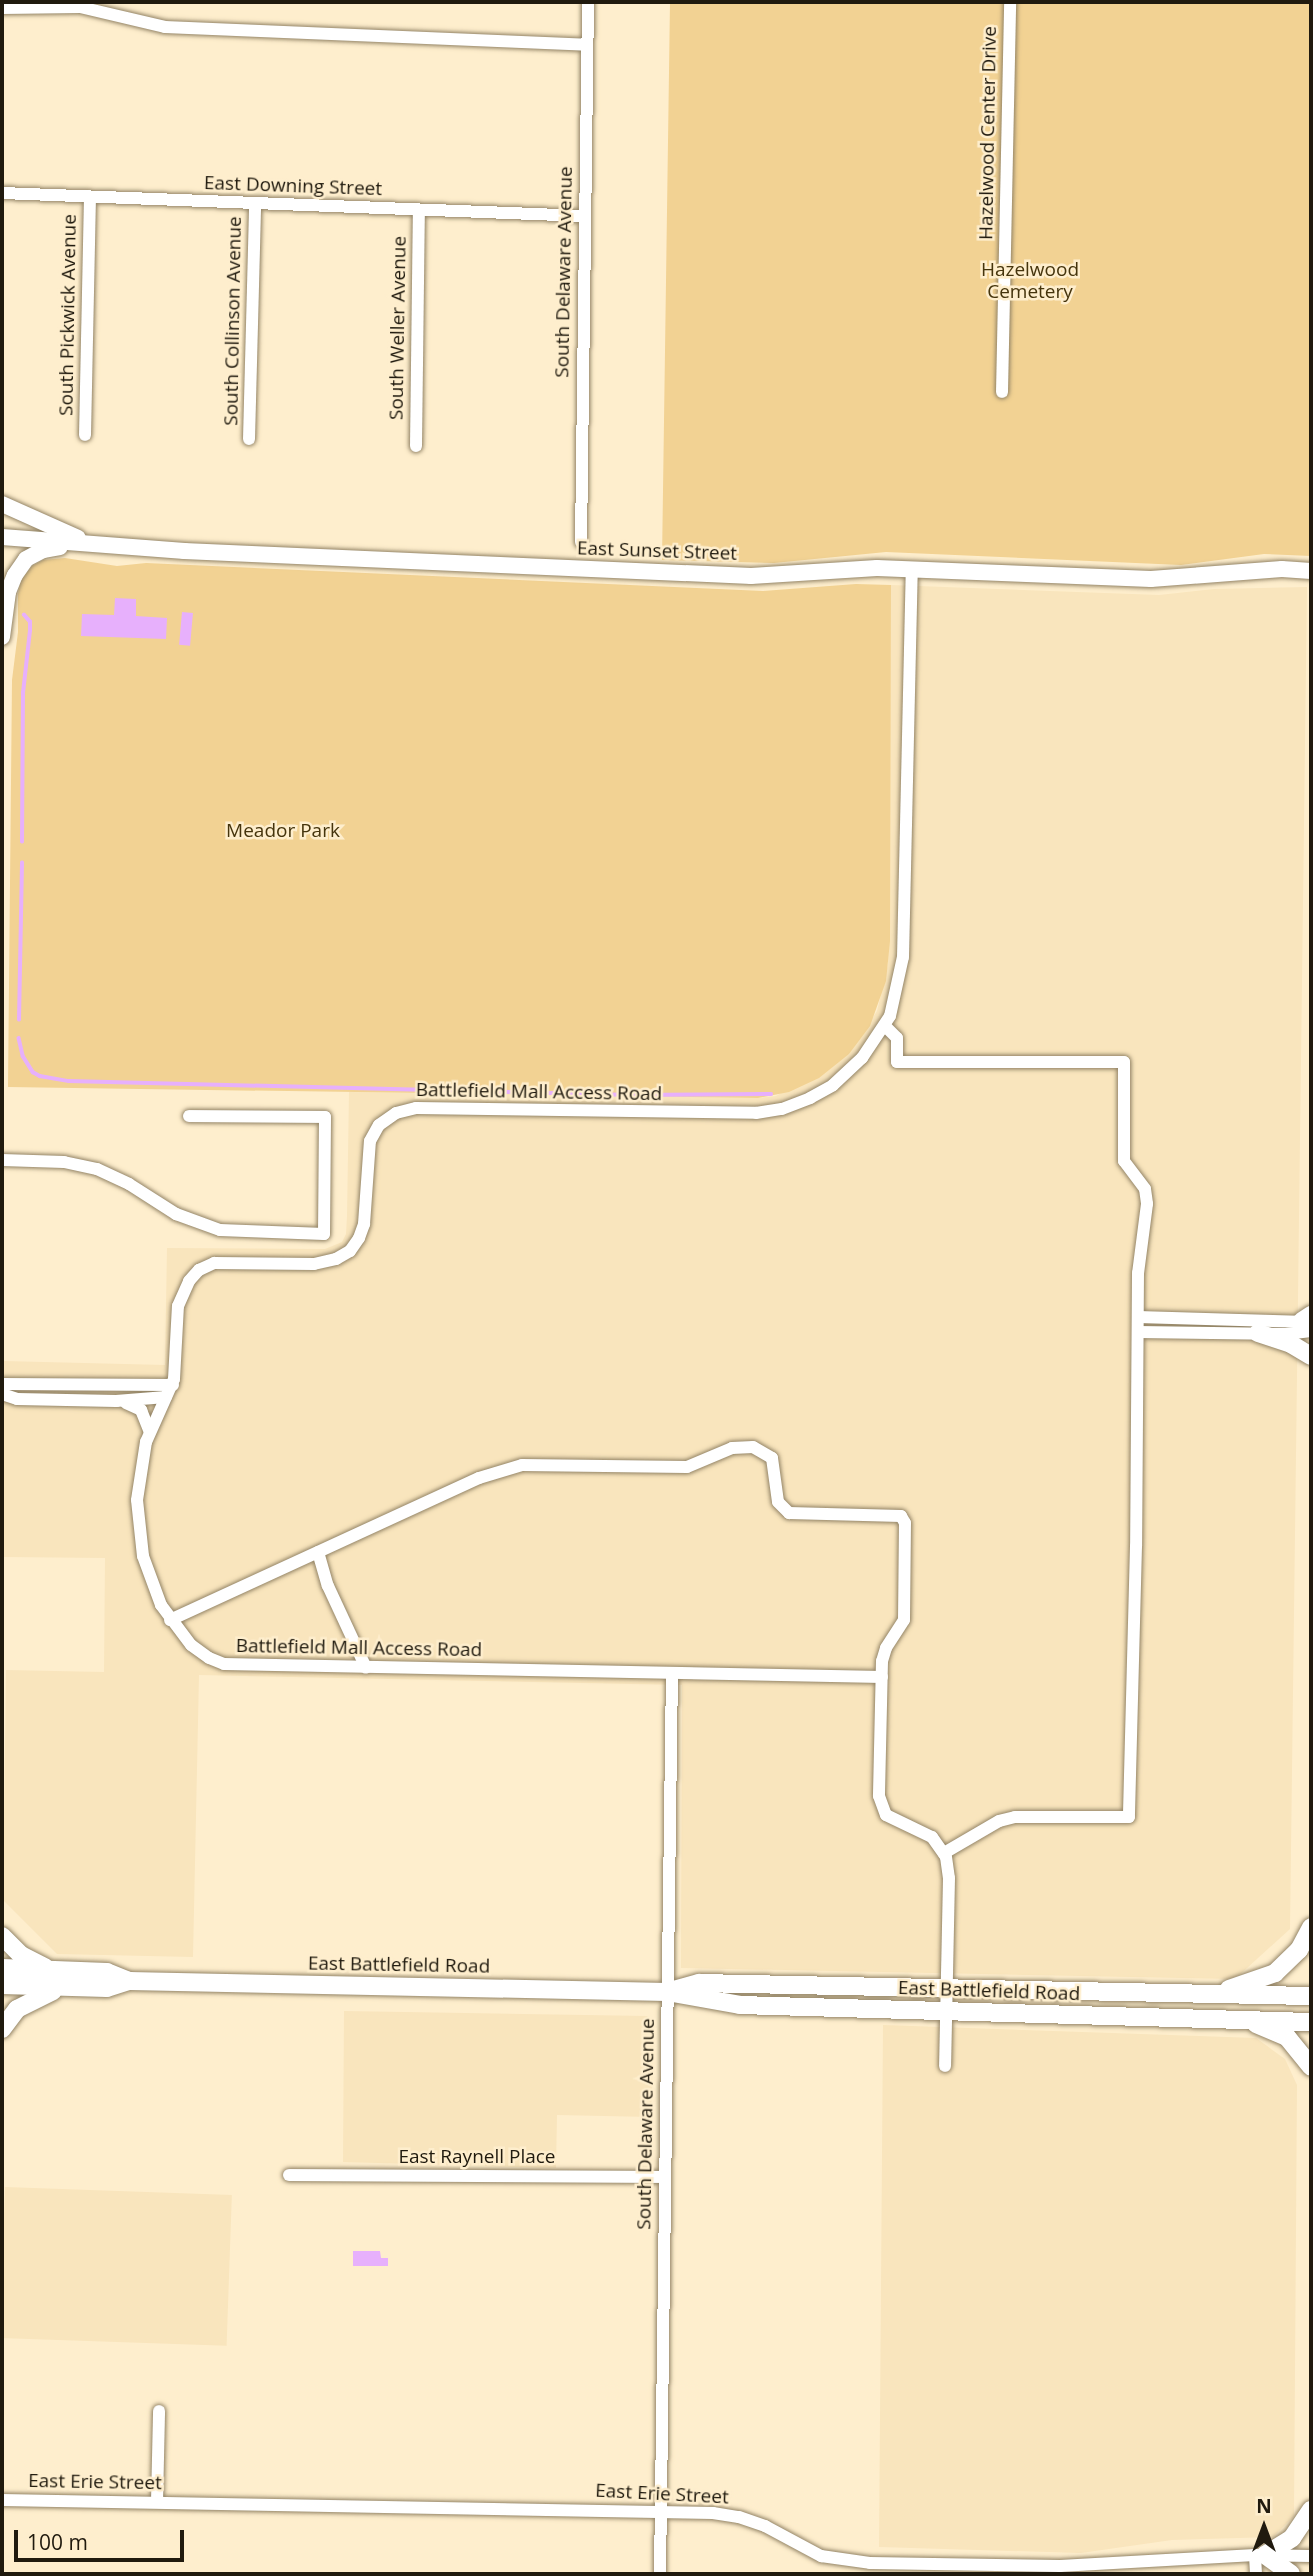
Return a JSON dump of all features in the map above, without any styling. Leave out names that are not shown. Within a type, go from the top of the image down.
[{"type":"main road","points":[[2,504],[90,544]]},
{"type":"main road","name":"East Sunset Street","points":[[2,537],[505,567],[751,576],[912,569],[1152,579],[1282,569],[1311,571]]},
{"type":"main road","points":[[2,637],[8,592],[26,559],[43,550],[90,544]]},
{"type":"main road","points":[[1258,1333],[1291,1344],[1311,1356]]},
{"type":"main road","points":[[1207,1994],[1275,1973],[1299,1951],[1311,1927]]},
{"type":"main road","points":[[2,1936],[9,1945],[37,1965],[59,1970]]},
{"type":"main road","name":"East Battlefield Road","points":[[2,1969],[107,1972],[130,1981]]},
{"type":"main road","name":"East Battlefield Road","points":[[2,1985],[107,1988],[130,1981],[667,1992],[740,2005],[947,2009],[1311,2022]]},
{"type":"main road","name":"East Battlefield Road","points":[[667,1992],[699,1983],[1311,1996]]},
{"type":"main road","points":[[2,2029],[8,2017],[31,1999],[69,1987]]},
{"type":"main road","points":[[1239,2020],[1287,2037],[1311,2067]]},
{"type":"main road","points":[[1260,2555],[1292,2538],[1311,2510]]},
{"type":"main road","points":[[1260,2555],[1291,2574]]},
{"type":"street","name":"South Delaware Avenue","points":[[581,542],[588,2]]},
{"type":"street","name":"Hazelwood Center Drive","points":[[1002,392],[1010,2]]},
{"type":"street","points":[[2,8],[80,7],[165,27],[587,46]]},
{"type":"street","name":"East Downing Street","points":[[2,192],[584,216]]},
{"type":"street","name":"South Pickwick Avenue","points":[[85,435],[90,197]]},
{"type":"street","name":"South Collinson Avenue","points":[[249,439],[255,204]]},
{"type":"street","name":"South Weller Avenue","points":[[416,446],[419,210]]},
{"type":"street","name":"Battlefield Mall Access Road","points":[[882,1677],[672,1675],[224,1664],[201,1653],[170,1620],[146,1569],[137,1526],[139,1476],[149,1430],[173,1385],[178,1306],[188,1281],[199,1270],[214,1263],[314,1264],[337,1259],[350,1251],[364,1224],[370,1141],[379,1125],[396,1113],[427,1108],[741,1114],[782,1109],[833,1085],[862,1059],[885,1026],[898,990],[904,939],[912,569]]},
{"type":"street","points":[[885,1026],[897,1038],[897,1062],[1125,1062],[1124,1161],[1142,1184],[1147,1200],[1146,1228],[1138,1273],[1129,1817],[1014,1817],[999,1822],[945,1855]]},
{"type":"street","points":[[2,1160],[64,1162],[97,1169],[129,1184],[176,1214],[220,1230],[324,1234],[325,1117],[188,1116]]},
{"type":"street","points":[[1138,1317],[1309,1322]]},
{"type":"street","points":[[1138,1332],[1258,1333],[1309,1322]]},
{"type":"street","points":[[2,1384],[173,1385]]},
{"type":"street","points":[[2,1394],[17,1399],[116,1401],[166,1397]]},
{"type":"street","points":[[116,1401],[141,1410],[149,1430]]},
{"type":"street","points":[[170,1620],[479,1478],[513,1466],[687,1467],[732,1448],[753,1447],[772,1458],[778,1502],[789,1513],[893,1515],[904,1519],[904,1620],[886,1648],[882,1677],[882,1809],[892,1819],[932,1838],[945,1855],[949,1878],[945,2066]]},
{"type":"street","points":[[318,1552],[328,1586],[366,1668]]},
{"type":"street","name":"South Delaware Avenue","points":[[660,2574],[672,1675]]},
{"type":"street","name":"East Raynell Place","points":[[289,2175],[664,2177]]},
{"type":"street","points":[[157,2502],[159,2411]]},
{"type":"street","name":"East Erie Street","points":[[2,2500],[660,2510],[740,2517],[765,2526],[821,2556],[858,2562],[1060,2566],[1260,2555],[1311,2556]]},
{"type":"street","points":[[1256,2574],[1260,2555]]},
{"type":"shaded area","points":[[891,585],[1159,595],[1214,589],[1307,587],[1290,1929],[1235,1979],[681,1968],[682,1685],[199,1675],[193,1957],[57,1954],[3,1900],[6,1670],[104,1672],[105,1558],[3,1557],[3,1361],[165,1365],[167,1248],[325,1249],[342,1242],[346,1234],[347,1216],[349,1092],[758,1098],[776,1096],[849,1054],[877,1011],[888,964]]},
{"type":"shaded area","points":[[115,598],[136,599],[136,616],[167,618],[166,639],[81,636],[82,614],[114,615]]},
{"type":"shaded area","points":[[182,612],[193,613],[190,646],[179,645]]},
{"type":"shaded area","points":[[344,2011],[647,2016],[654,2025],[651,2117],[557,2115],[556,2168],[343,2162]]},
{"type":"shaded area","points":[[883,2025],[1256,2038],[1285,2059],[1297,2085],[1294,2516],[1273,2537],[1172,2540],[1081,2553],[879,2547]]},
{"type":"shaded area","points":[[5,2187],[232,2195],[227,2346],[2,2338]]},
{"type":"shaded area","points":[[353,2251],[380,2251],[381,2258],[388,2258],[388,2266],[353,2266]]},
{"type":"green space","name":"Hazelwood Cemetery","points":[[670,2],[1311,2],[1311,556],[1264,554],[1181,565],[886,552],[774,563],[662,560]]},
{"type":"green space","name":"Meador Park","points":[[65,558],[117,566],[146,563],[763,591],[856,584],[891,585],[890,941],[886,981],[870,1026],[849,1054],[819,1078],[789,1092],[758,1098],[8,1087],[12,680],[18,632],[18,594],[21,580],[32,566],[43,560]]},
{"type":"waterway","points":[[22,842],[23,693],[30,631],[30,622],[24,615]]},
{"type":"waterway","points":[[19,1020],[22,863]]},
{"type":"waterway","points":[[19,1038],[23,1056],[33,1072],[40,1076],[69,1081],[632,1095],[771,1094]]}]
